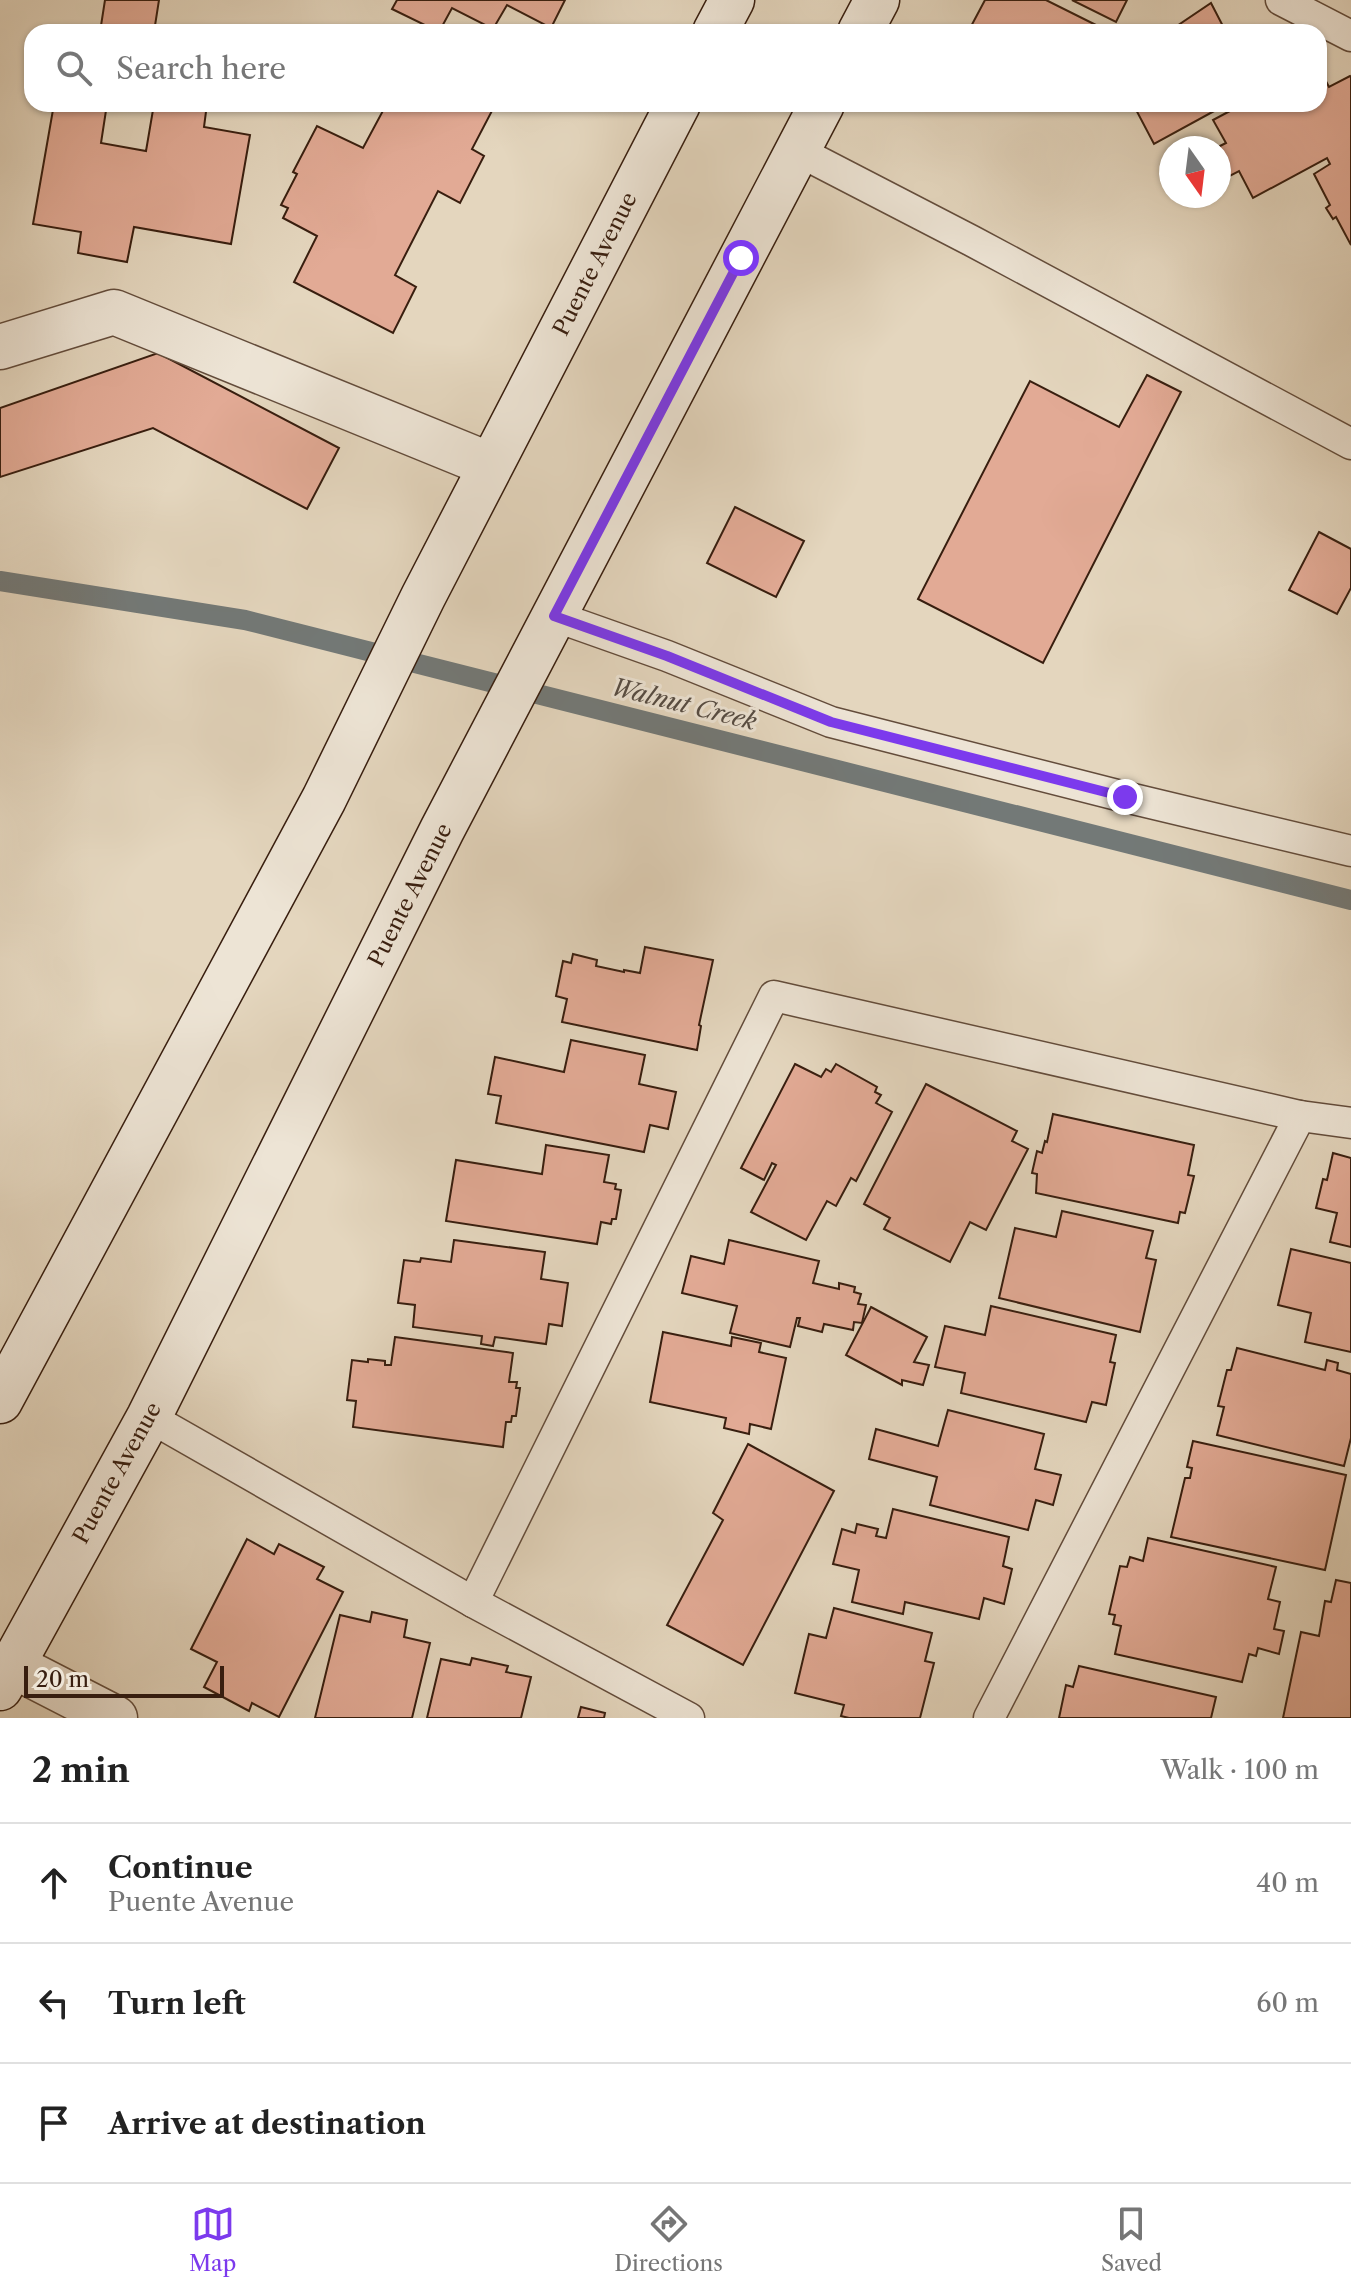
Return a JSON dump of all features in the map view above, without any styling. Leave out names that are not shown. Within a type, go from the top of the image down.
[{"type":"main road","points":[[719,24],[732,0]]},
{"type":"main road","points":[[864,24],[877,0]]},
{"type":"main road","name":"Puente Avenue","points":[[0,1401],[324,799],[490,465],[674,112]]},
{"type":"main road","name":"Puente Avenue","points":[[6,1676],[149,1417],[442,830],[818,112]]},
{"type":"main road","points":[[0,347],[114,312],[490,465]]},
{"type":"main road","points":[[6,1676],[115,1718]]},
{"type":"lane","points":[[1281,0],[1351,36]]},
{"type":"lane","points":[[798,151],[1351,444]]},
{"type":"lane","points":[[554,616],[667,656],[831,722],[1351,851]]},
{"type":"lane","points":[[473,1602],[774,996],[1300,1116],[1351,1123]]},
{"type":"lane","points":[[989,1718],[1300,1116]]},
{"type":"lane","points":[[149,1417],[473,1602],[689,1718]]},
{"type":"building","points":[[105,0],[159,0],[155,24],[101,24]]},
{"type":"building","points":[[397,0],[565,0],[553,24],[543,24],[507,5],[496,24],[483,24],[452,8],[443,24],[423,24],[392,9]]},
{"type":"building","points":[[985,0],[1046,0],[1094,24],[972,24]]},
{"type":"building","points":[[1072,0],[1127,0],[1116,22]]},
{"type":"building","points":[[1211,3],[1222,24],[1180,24]]},
{"type":"building","points":[[1350,76],[1351,245],[1336,217],[1333,219],[1326,208],[1330,205],[1314,174],[1330,164],[1327,158],[1253,198],[1239,171],[1231,175],[1231,136],[1222,136],[1213,120],[1228,112],[1327,112],[1327,83],[1329,87]]},
{"type":"building","points":[[53,112],[106,112],[101,143],[146,151],[153,112],[206,112],[204,127],[250,135],[231,244],[134,227],[127,262],[78,253],[81,232],[33,224]]},
{"type":"building","points":[[382,112],[491,112],[472,149],[484,156],[460,203],[438,191],[395,275],[416,287],[393,333],[294,282],[317,236],[283,218],[288,208],[281,205],[297,174],[293,172],[317,126],[363,148]]},
{"type":"building","points":[[1137,112],[1212,112],[1169,136],[1159,136],[1159,141],[1154,144]]},
{"type":"building","points":[[158,353],[339,448],[307,509],[153,428],[0,477],[0,408]]},
{"type":"building","points":[[1147,375],[1181,392],[1043,663],[918,599],[1030,381],[1119,427]]},
{"type":"building","points":[[735,507],[804,541],[776,597],[707,563]]},
{"type":"building","points":[[1319,532],[1351,549],[1351,588],[1337,614],[1289,590]]},
{"type":"building","points":[[645,947],[713,960],[699,1025],[697,1050],[562,1022],[567,999],[556,996],[563,961],[571,963],[573,954],[597,960],[596,966],[640,973]]},
{"type":"building","points":[[571,1040],[645,1055],[639,1084],[676,1092],[668,1129],[650,1125],[644,1152],[496,1123],[501,1096],[488,1094],[495,1057],[564,1072]]},
{"type":"building","points":[[795,1064],[821,1077],[826,1069],[831,1072],[836,1064],[877,1087],[875,1092],[881,1095],[876,1103],[892,1112],[856,1181],[851,1178],[836,1206],[827,1201],[806,1240],[751,1212],[776,1165],[772,1163],[764,1180],[741,1168]]},
{"type":"building","points":[[926,1084],[1017,1131],[1012,1141],[1028,1149],[986,1230],[970,1222],[950,1262],[884,1229],[890,1218],[864,1204]]},
{"type":"building","points":[[1053,1114],[1194,1145],[1188,1175],[1194,1176],[1185,1213],[1180,1212],[1178,1223],[1036,1193],[1037,1174],[1032,1173],[1037,1151],[1042,1153],[1047,1142]]},
{"type":"building","points":[[546,1145],[609,1155],[604,1182],[616,1184],[615,1189],[621,1190],[616,1219],[612,1219],[611,1224],[601,1222],[597,1244],[446,1221],[456,1160],[542,1174]]},
{"type":"building","points":[[1333,1153],[1351,1158],[1351,1247],[1330,1242],[1337,1213],[1316,1208]]},
{"type":"building","points":[[1062,1211],[1153,1231],[1146,1258],[1156,1260],[1140,1332],[999,1298],[1015,1228],[1056,1237]]},
{"type":"building","points":[[454,1240],[545,1252],[541,1279],[568,1283],[562,1326],[549,1324],[546,1344],[495,1337],[493,1346],[481,1344],[482,1336],[413,1327],[415,1305],[398,1303],[404,1260],[420,1262],[421,1258],[451,1262]]},
{"type":"building","points":[[729,1240],[819,1261],[813,1283],[839,1289],[839,1283],[855,1287],[854,1292],[861,1294],[858,1304],[866,1305],[862,1323],[854,1322],[853,1330],[824,1324],[822,1332],[798,1326],[800,1318],[797,1318],[790,1347],[730,1333],[737,1306],[682,1293],[691,1256],[724,1264]]},
{"type":"building","points":[[1291,1249],[1351,1263],[1351,1352],[1305,1342],[1311,1313],[1278,1305]]},
{"type":"building","points":[[991,1306],[1116,1335],[1110,1362],[1115,1363],[1106,1405],[1092,1402],[1086,1422],[961,1393],[965,1373],[935,1367],[945,1326],[985,1335]]},
{"type":"building","points":[[871,1307],[927,1337],[914,1362],[929,1365],[923,1385],[902,1380],[902,1385],[846,1355]]},
{"type":"building","points":[[663,1332],[731,1346],[732,1337],[761,1343],[759,1352],[786,1358],[771,1429],[750,1424],[749,1434],[724,1428],[726,1418],[650,1402]]},
{"type":"building","points":[[395,1337],[513,1353],[509,1382],[517,1382],[516,1388],[520,1388],[516,1416],[512,1416],[511,1422],[506,1422],[503,1447],[353,1427],[356,1401],[347,1400],[352,1360],[385,1361],[385,1365],[391,1365]]},
{"type":"building","points":[[1237,1348],[1325,1370],[1327,1360],[1338,1363],[1337,1370],[1351,1374],[1351,1438],[1344,1466],[1217,1435],[1224,1407],[1218,1406],[1227,1370],[1231,1370]]},
{"type":"building","points":[[948,1410],[1044,1434],[1035,1469],[1061,1475],[1053,1505],[1036,1500],[1028,1530],[930,1505],[937,1477],[869,1459],[876,1429],[938,1446]]},
{"type":"building","points":[[1193,1441],[1346,1475],[1325,1570],[1171,1537],[1185,1478],[1190,1478],[1192,1468],[1187,1467]]},
{"type":"building","points":[[748,1444],[834,1491],[743,1665],[667,1625],[723,1520],[713,1513]]},
{"type":"building","points":[[893,1509],[1009,1537],[1003,1566],[1012,1569],[1004,1604],[984,1598],[979,1619],[905,1602],[903,1614],[852,1602],[859,1570],[833,1564],[842,1529],[855,1533],[857,1524],[878,1529],[876,1536],[886,1538]]},
{"type":"building","points":[[1148,1538],[1276,1567],[1268,1599],[1280,1602],[1274,1629],[1284,1631],[1279,1654],[1258,1648],[1256,1656],[1249,1654],[1242,1682],[1115,1654],[1121,1626],[1113,1624],[1115,1615],[1109,1614],[1120,1566],[1127,1567],[1130,1557],[1143,1561]]},
{"type":"building","points":[[247,1539],[274,1554],[279,1544],[324,1567],[317,1579],[343,1592],[279,1717],[252,1703],[249,1711],[204,1687],[217,1662],[191,1649]]},
{"type":"building","points":[[1336,1580],[1351,1583],[1351,1718],[1283,1718],[1301,1632],[1319,1636],[1325,1601],[1331,1602]]},
{"type":"building","points":[[834,1608],[932,1633],[925,1661],[934,1663],[920,1718],[849,1718],[841,1716],[844,1705],[795,1693],[809,1634],[826,1638]]},
{"type":"building","points":[[372,1612],[407,1620],[404,1637],[430,1643],[412,1718],[315,1718],[340,1615],[370,1622]]},
{"type":"building","points":[[472,1658],[508,1666],[506,1672],[531,1677],[521,1718],[427,1718],[441,1659],[470,1665]]},
{"type":"building","points":[[1079,1666],[1216,1697],[1211,1718],[1059,1718],[1066,1685],[1073,1687]]},
{"type":"building","points":[[581,1707],[605,1713],[604,1718],[578,1718]]},
{"type":"waterway","name":"Walnut Creek","points":[[0,581],[245,620],[1351,900]]},
{"type":"route","points":[[741,258],[554,616],[667,656],[831,722],[1125,797]]}]
